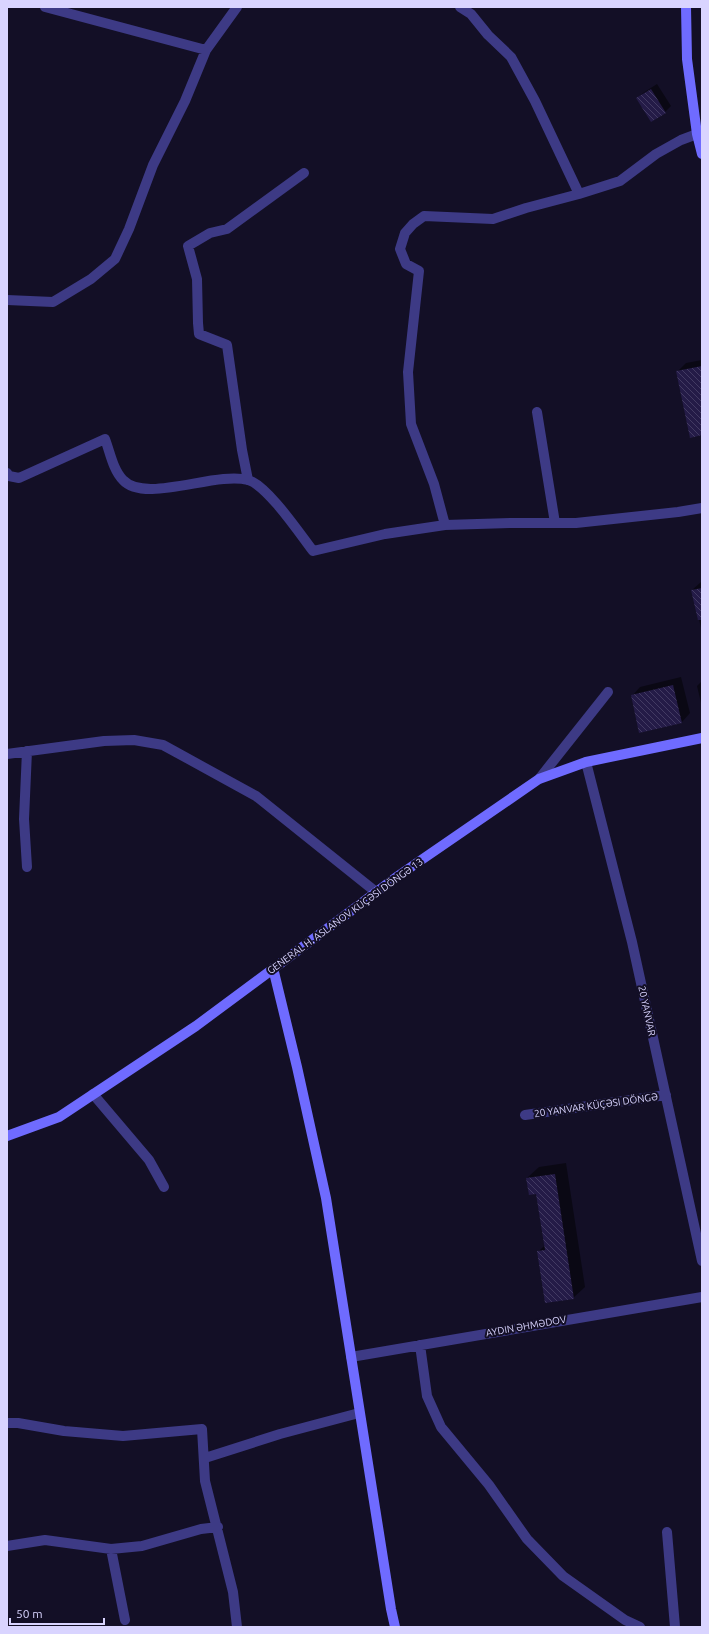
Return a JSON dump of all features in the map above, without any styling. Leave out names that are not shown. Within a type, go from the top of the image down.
[{"type":"main road","points":[[686,7],[687,59],[697,134],[702,154]]},
{"type":"main road","name":"GENERAL H. ASLANOV KÜÇƏSI DÖNGƏ 13","points":[[7,1136],[59,1117],[196,1026],[376,892],[539,779],[586,762],[702,738]]},
{"type":"main road","points":[[273,968],[326,1198],[391,1609],[396,1627]]},
{"type":"street","points":[[45,7],[206,50]]},
{"type":"street","points":[[7,300],[53,302],[91,279],[115,259],[129,229],[153,165],[185,101],[206,50],[237,7]]},
{"type":"street","points":[[460,7],[470,14],[488,35],[511,57],[579,194]]},
{"type":"street","points":[[445,525],[434,484],[411,424],[408,372],[419,271],[406,264],[400,249],[405,232],[424,216],[493,219],[620,181],[656,154],[681,140],[697,134]]},
{"type":"street","points":[[248,480],[242,450],[227,345],[199,334],[196,279],[188,246],[210,233],[227,228],[304,173]]},
{"type":"street","points":[[537,412],[555,523]]},
{"type":"street","points":[[7,473],[9,476],[19,478],[105,439],[123,481],[136,488],[157,490],[220,480],[248,480],[262,489],[313,551],[385,534],[445,525],[510,522],[576,523],[702,508]]},
{"type":"street","points":[[539,779],[608,692]]},
{"type":"street","points":[[7,754],[104,741],[134,740],[163,745],[256,796],[376,892]]},
{"type":"street","points":[[27,751],[24,819],[27,867]]},
{"type":"street","name":"20 YANVAR","points":[[586,762],[632,942],[702,1261]]},
{"type":"street","points":[[93,1094],[149,1160],[164,1187]]},
{"type":"street","name":"20 YANVAR KÜÇƏSI DÖNGƏ","points":[[525,1115],[666,1095]]},
{"type":"street","points":[[351,1357],[702,1297]]},
{"type":"street","points":[[420,1345],[427,1396],[441,1427],[489,1485],[527,1539],[563,1576],[625,1620],[640,1627]]},
{"type":"street","points":[[204,1458],[280,1434],[359,1412]]},
{"type":"street","points":[[7,1423],[18,1423],[64,1431],[123,1436],[202,1429],[206,1481],[233,1592],[237,1627]]},
{"type":"street","points":[[7,1546],[45,1540],[111,1549],[142,1546],[201,1529],[218,1527]]},
{"type":"street","points":[[667,1532],[674,1627]]},
{"type":"street","points":[[111,1549],[125,1620]]},
{"type":"building","points":[[651,89],[666,113],[651,122],[636,98]]},
{"type":"building","points":[[702,366],[702,435],[690,438],[676,371]]},
{"type":"building","points":[[702,588],[702,620],[698,620],[691,590]]},
{"type":"building","points":[[673,685],[682,723],[639,733],[631,695]]},
{"type":"building","points":[[555,1174],[574,1299],[545,1303],[537,1251],[545,1250],[536,1194],[529,1195],[526,1178]]}]
